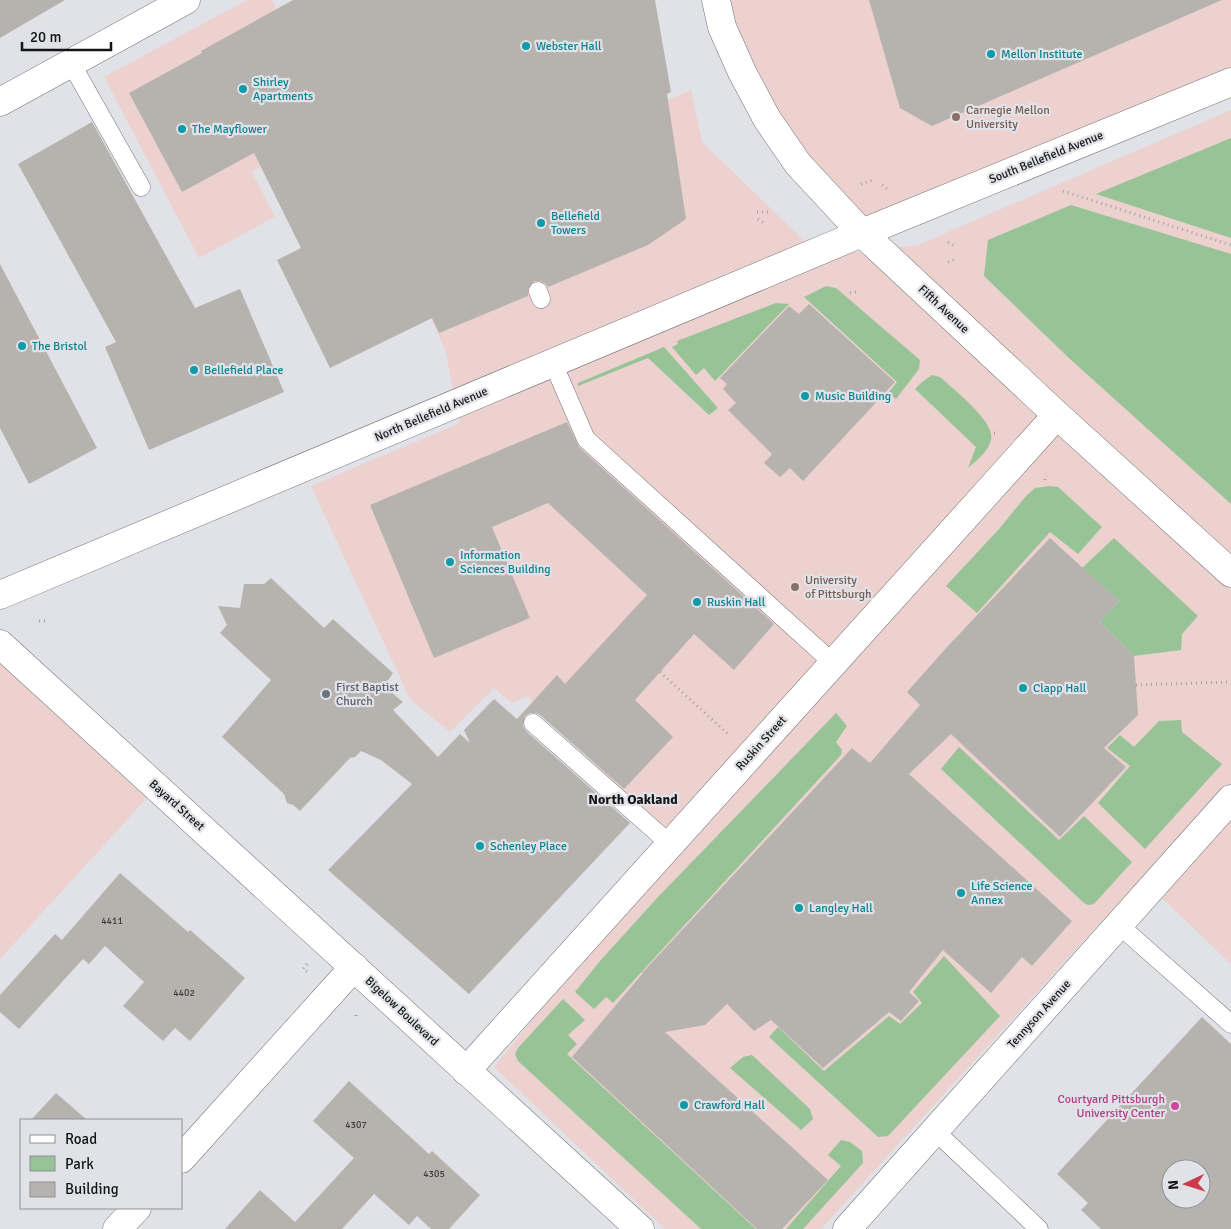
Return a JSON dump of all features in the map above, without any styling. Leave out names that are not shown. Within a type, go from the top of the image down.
[{"type":"main road","points":[[0,102],[186,0]]},
{"type":"main road","name":"Fifth Avenue","points":[[716,0],[722,27],[742,72],[768,119],[798,164],[862,232],[1057,415],[1231,573]]},
{"type":"main road","name":"South Bellefield Avenue","points":[[862,232],[1231,82]]},
{"type":"main road","name":"North Bellefield Avenue","points":[[0,595],[862,232]]},
{"type":"main road","name":"Ruskin Street","points":[[466,1071],[1057,415]]},
{"type":"main road","name":"Bayard Street","points":[[0,644],[354,967]]},
{"type":"main road","name":"Tennyson Avenue","points":[[848,1229],[1231,799]]},
{"type":"main road","name":"Bigelow Boulevard","points":[[182,1158],[354,967],[640,1229]]},
{"type":"main road","points":[[117,1229],[136,1209]]},
{"type":"lane","points":[[71,63],[141,187]]},
{"type":"lane","points":[[553,363],[586,439],[833,663]]},
{"type":"lane","points":[[533,723],[670,844]]},
{"type":"lane","points":[[1119,925],[1231,1024]]},
{"type":"lane","points":[[935,1131],[1039,1229]]},
{"type":"path","points":[[860,184],[873,180]]},
{"type":"path","points":[[1063,191],[1231,245]]},
{"type":"path","points":[[757,212],[768,212]]},
{"type":"path","points":[[758,219],[765,224]]},
{"type":"path","points":[[948,242],[955,246]]},
{"type":"path","points":[[948,262],[956,259]]},
{"type":"path","points":[[850,293],[856,292]]},
{"type":"path","points":[[40,621],[47,621]]},
{"type":"path","points":[[660,672],[730,735]]},
{"type":"path","points":[[1136,684],[1231,683]]},
{"type":"path","points":[[307,964],[303,969],[308,972]]},
{"type":"shaded area","points":[[247,0],[272,0],[336,130],[252,172],[275,217],[199,258],[104,77]]},
{"type":"shaded area","name":"Carnegie Mellon University","points":[[716,0],[1231,0],[1231,82],[862,233],[789,153]]},
{"type":"shaded area","name":"University of Pittsburgh","points":[[691,90],[702,142],[820,256],[918,245],[1231,110],[1231,964],[1141,878],[821,1229],[665,1229],[494,1067],[675,845],[527,696],[512,703],[494,688],[450,732],[410,699],[311,486],[460,423],[445,349],[386,222]]},
{"type":"shaded area","points":[[0,644],[157,787],[0,959]]},
{"type":"green space","points":[[1231,138],[1231,238],[1096,194]]},
{"type":"green space","points":[[1071,205],[1231,254],[1231,504],[1070,359],[984,276],[988,240]]},
{"type":"green space","points":[[826,286],[836,288],[920,360],[919,369],[896,399],[888,393],[897,382],[804,297]]},
{"type":"green space","points":[[776,303],[789,304],[715,381],[704,368],[696,375],[672,347],[678,344],[677,341]]},
{"type":"green space","points":[[664,347],[718,408],[709,415],[648,358],[578,386],[578,383]]},
{"type":"green space","points":[[932,375],[940,377],[963,397],[987,424],[991,433],[991,440],[982,456],[968,468],[976,447],[915,389]]},
{"type":"green space","points":[[1058,487],[1102,527],[1078,554],[1050,532],[977,613],[946,586],[999,529],[1026,496],[1035,488]]},
{"type":"green space","points":[[1114,538],[1198,616],[1182,634],[1181,650],[1134,656],[1100,622],[1119,601],[1082,568]]},
{"type":"green space","points":[[836,713],[847,726],[836,742],[842,750],[841,755],[613,1003],[606,997],[594,1009],[575,992],[600,961],[658,897]]},
{"type":"green space","points":[[1181,720],[1182,732],[1222,764],[1145,849],[1098,803],[1130,766],[1107,748],[1120,735],[1134,747],[1159,721]]},
{"type":"green space","points":[[959,747],[1059,840],[1084,816],[1132,862],[1094,904],[1088,905],[1084,903],[941,769]]},
{"type":"green space","points":[[944,956],[1000,1016],[888,1136],[878,1137],[769,1037],[778,1027],[824,1071],[889,1016],[900,1024],[922,1003],[913,992]]},
{"type":"green space","points":[[563,999],[585,1020],[568,1035],[577,1044],[567,1054],[756,1229],[701,1229],[518,1061],[515,1054],[518,1048]]},
{"type":"green space","points":[[752,1055],[810,1109],[813,1119],[801,1130],[730,1068],[743,1057]]},
{"type":"green space","points":[[841,1140],[850,1142],[862,1151],[863,1163],[803,1229],[786,1229],[841,1166],[828,1155]]},
{"type":"building","points":[[0,0],[65,0],[0,38]]},
{"type":"building","points":[[293,0],[655,0],[671,92],[667,94],[686,219],[648,245],[548,287],[545,283],[534,281],[528,289],[528,296],[439,333],[432,318],[330,368],[277,260],[301,248],[254,153],[182,192],[129,93]]},
{"type":"building","name":"Mellon Institute","points":[[869,0],[1222,0],[932,126],[900,108]]},
{"type":"building","points":[[92,122],[195,308],[240,289],[284,392],[149,450],[105,347],[116,342],[18,164]]},
{"type":"building","name":"The Bristol","points":[[0,264],[97,448],[29,484],[0,428]]},
{"type":"building","name":"Music Building","points":[[809,304],[895,382],[803,481],[790,468],[780,477],[764,463],[772,454],[728,410],[736,403],[723,389],[727,384],[720,378],[789,306],[799,314]]},
{"type":"building","points":[[567,422],[579,447],[774,624],[734,670],[694,634],[635,700],[673,737],[624,789],[540,715],[530,713],[525,716],[523,726],[526,731],[630,823],[469,994],[328,870],[412,784],[381,760],[361,751],[355,757],[350,758],[300,811],[287,803],[284,794],[222,737],[271,680],[220,633],[227,625],[218,606],[240,608],[244,584],[264,584],[271,578],[324,628],[333,619],[393,673],[384,686],[403,702],[393,710],[438,757],[460,734],[470,743],[464,730],[494,699],[517,719],[557,675],[565,684],[647,595],[548,503],[492,527],[530,618],[434,658],[370,505]]},
{"type":"building","points":[[1050,538],[1119,601],[1100,622],[1134,656],[1138,715],[1104,748],[1126,767],[1060,837],[951,734],[909,774],[1072,921],[1032,966],[1022,957],[991,993],[943,950],[909,992],[919,1001],[901,1021],[889,1012],[823,1068],[771,1020],[754,1031],[727,1004],[705,1025],[665,1032],[828,1180],[782,1229],[757,1229],[572,1057],[642,973],[852,748],[870,763],[920,705],[907,692]]},
{"type":"building","points":[[120,873],[245,978],[190,1041],[175,1028],[163,1041],[123,1006],[144,982],[105,946],[89,964],[83,959],[19,1029],[0,1012],[0,995],[55,934],[62,940]]},
{"type":"building","name":"Courtyard Pittsburgh University Center","points":[[1202,1017],[1231,1044],[1231,1229],[1101,1229],[1081,1210],[1088,1203],[1057,1174]]},
{"type":"building","points":[[349,1081],[429,1154],[432,1151],[480,1195],[449,1229],[431,1229],[417,1216],[409,1225],[374,1194],[342,1229],[225,1229],[260,1190],[295,1222],[354,1158],[313,1121]]},
{"type":"building","points":[[56,1093],[86,1119],[32,1119]]},
{"type":"place","name":"Webster Hall","points":[[526,46]]},
{"type":"place","name":"Mellon Institute","points":[[991,54]]},
{"type":"place","name":"Shirley Apartments","points":[[243,89]]},
{"type":"place","name":"Carnegie Mellon University","points":[[956,117]]},
{"type":"place","name":"The Mayflower","points":[[182,129]]},
{"type":"place","name":"Bellefield Towers","points":[[541,223]]},
{"type":"place","name":"The Bristol","points":[[22,346]]},
{"type":"place","name":"Bellefield Place","points":[[194,370]]},
{"type":"place","name":"Music Building","points":[[805,396]]},
{"type":"place","name":"Information Sciences Building","points":[[450,562]]},
{"type":"place","name":"University of Pittsburgh","points":[[795,587]]},
{"type":"place","name":"Ruskin Hall","points":[[697,602]]},
{"type":"place","name":"Clapp Hall","points":[[1023,688]]},
{"type":"place","name":"First Baptist Church","points":[[326,694]]},
{"type":"place","name":"Schenley Place","points":[[480,846]]},
{"type":"place","name":"Life Science Annex","points":[[961,893]]},
{"type":"place","name":"Langley Hall","points":[[799,908]]},
{"type":"place","name":"Crawford Hall","points":[[684,1105]]},
{"type":"place","name":"Courtyard Pittsburgh University Center","points":[[1175,1106]]},
{"type":"district","name":"North Oakland","points":[[633,799]]}]
